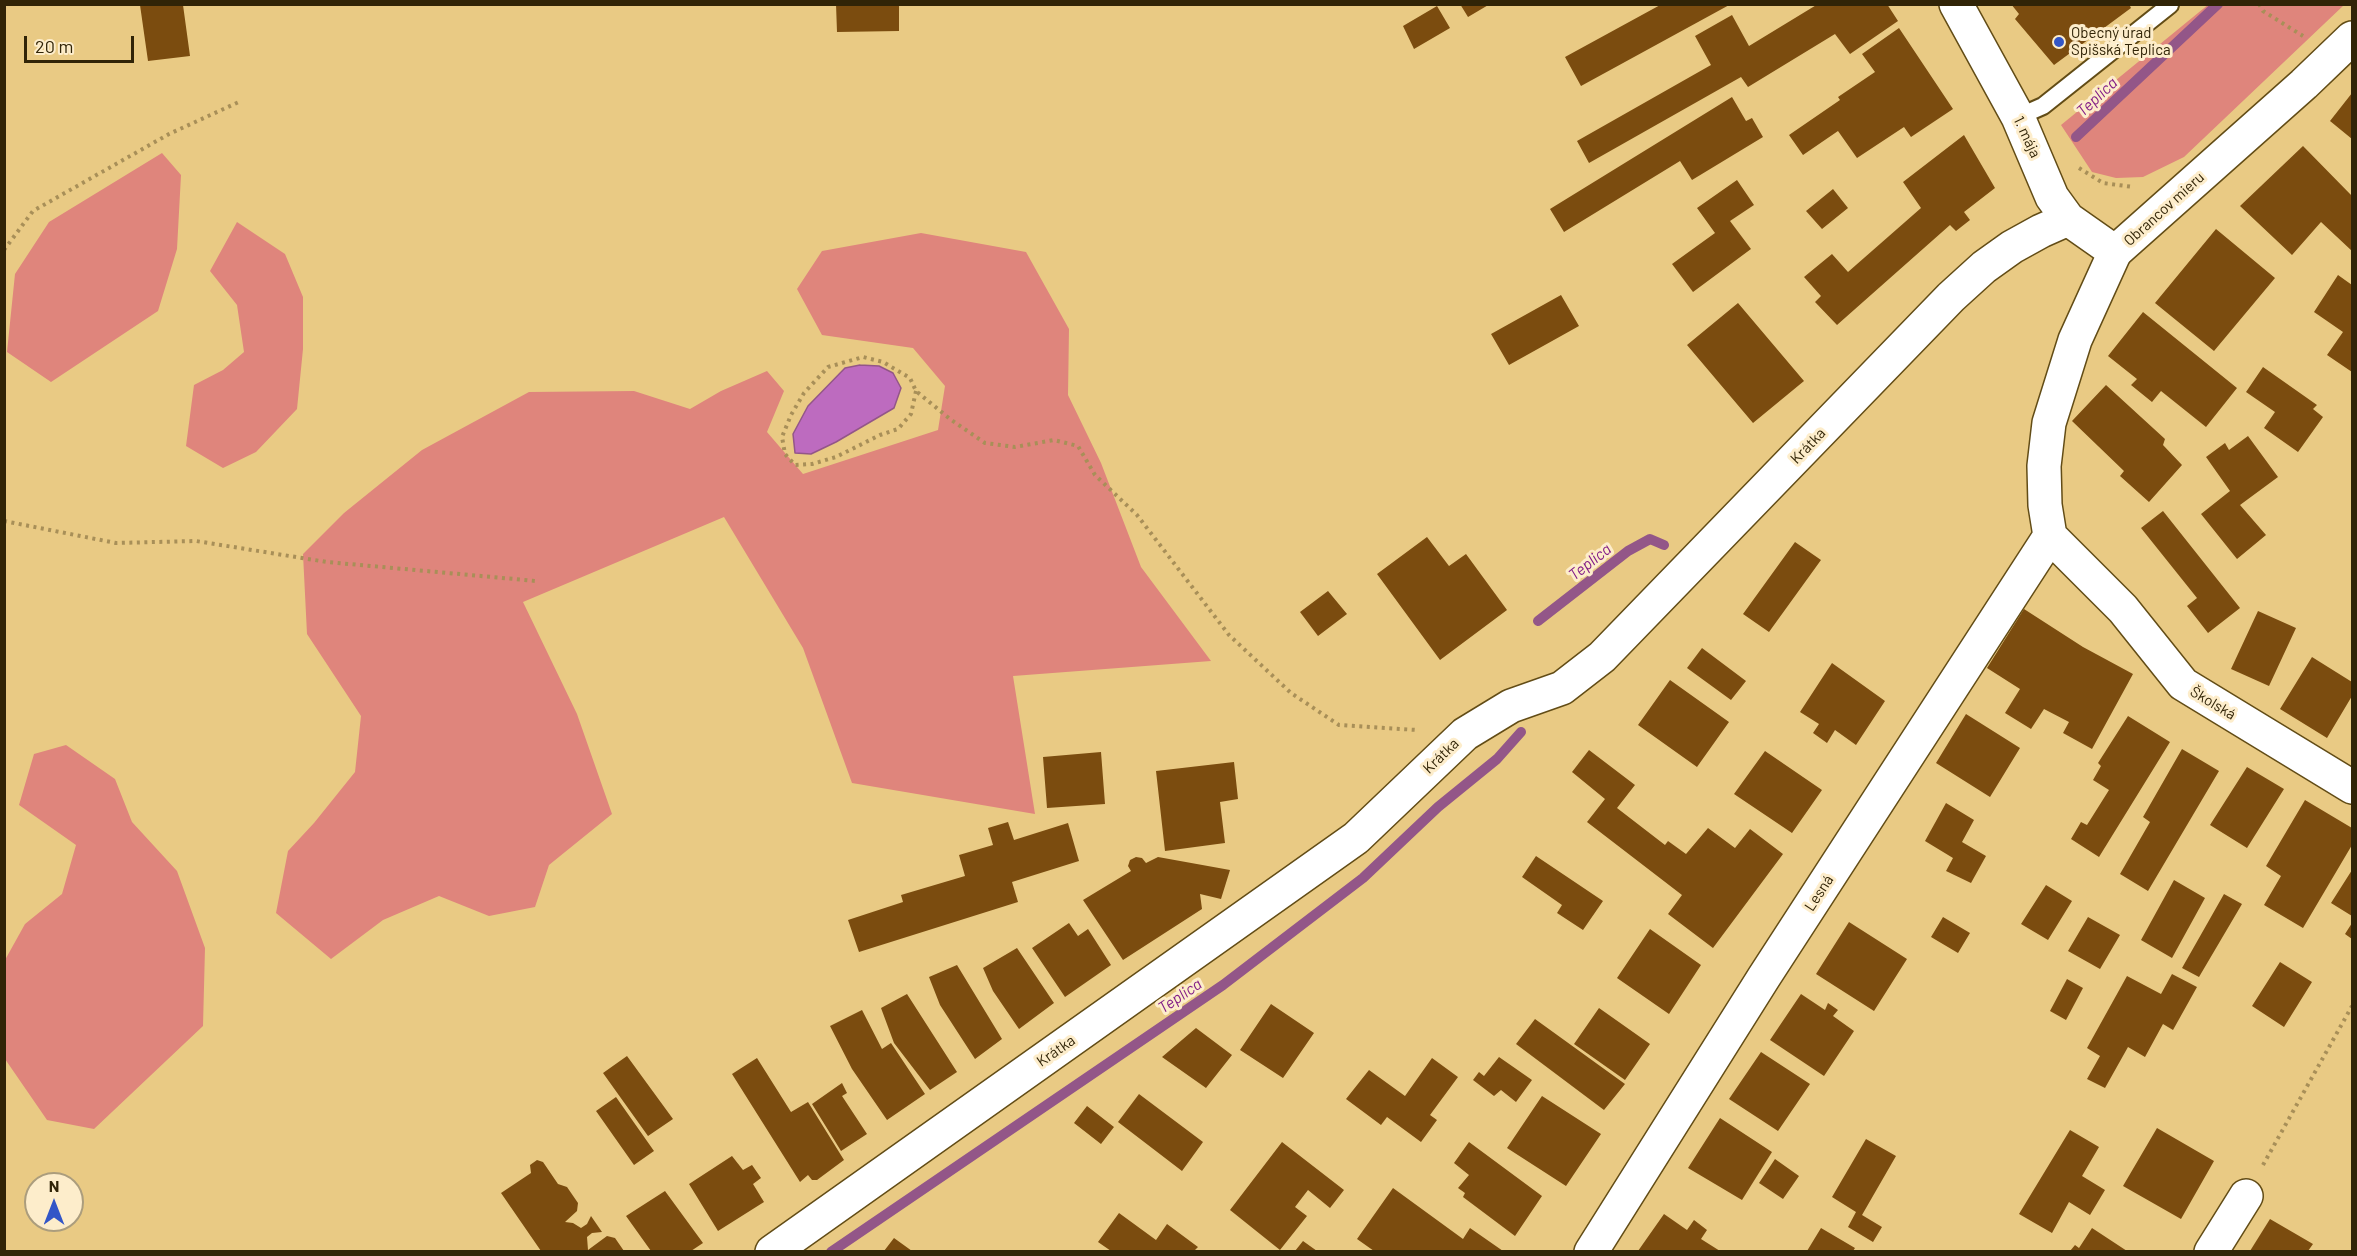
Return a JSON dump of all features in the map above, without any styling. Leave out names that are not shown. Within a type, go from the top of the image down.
[{"type":"street","name":"1. mája","points":[[1956,4],[2018,117],[2052,197],[2068,219],[2115,252]]},
{"type":"street","name":"Obrancov mieru","points":[[2050,536],[2045,505],[2044,466],[2049,423],[2075,340],[2115,252],[2304,84],[2352,38]]},
{"type":"street","name":"Krátka","points":[[772,1251],[1356,838],[1465,734],[1510,706],[1562,688],[1602,657],[1951,297],[1984,267],[2012,247],[2068,219]]},
{"type":"street","name":"Školská","points":[[2050,536],[2123,609],[2183,684],[2352,787]]},
{"type":"street","name":"Lesná","points":[[1591,1251],[1764,977],[2050,536]]},
{"type":"street","points":[[2211,1251],[2246,1196]]},
{"type":"lane","points":[[2018,117],[2043,106],[2170,5]]},
{"type":"path","points":[[2259,4],[2263,10],[2303,36]]},
{"type":"path","points":[[4,250],[33,211],[169,134],[241,102]]},
{"type":"path","points":[[916,391],[911,414],[898,429],[880,435],[836,457],[812,464],[795,465],[785,454],[782,437],[791,415],[804,393],[828,367],[863,357],[883,362],[910,378],[916,391],[950,419],[985,443],[1015,447],[1054,440],[1078,446],[1095,475],[1137,515],[1229,635],[1291,693],[1339,725],[1465,734]]},
{"type":"path","points":[[4,521],[116,543],[196,541],[327,562],[536,581]]},
{"type":"path","points":[[2246,1196],[2352,1006]]},
{"type":"shaded area","points":[[2209,4],[2344,5],[2184,157],[2143,177],[2116,178],[2092,172],[2061,125]]},
{"type":"shaded area","points":[[162,153],[181,175],[177,249],[158,311],[51,382],[7,352],[15,274],[49,222]]},
{"type":"shaded area","points":[[237,222],[285,254],[303,297],[303,349],[297,409],[256,452],[223,468],[186,446],[194,385],[223,370],[244,352],[237,305],[210,271]]},
{"type":"shaded area","points":[[921,233],[1026,252],[1069,329],[1068,395],[1101,463],[1141,567],[1211,661],[1013,676],[1035,814],[852,783],[803,648],[724,517],[523,602],[577,714],[612,814],[549,865],[535,907],[489,916],[439,896],[383,920],[331,959],[276,913],[288,851],[355,772],[361,716],[307,634],[303,554],[344,513],[422,450],[529,392],[634,391],[690,409],[721,391],[767,371],[784,391],[767,432],[803,474],[938,430],[945,386],[913,348],[822,335],[797,289],[822,251]]},
{"type":"shaded area","points":[[860,365],[879,366],[893,373],[901,388],[894,408],[811,454],[795,453],[793,434],[808,406],[845,368]]},
{"type":"shaded area","points":[[66,745],[115,779],[132,822],[177,871],[205,948],[203,1026],[94,1129],[47,1120],[5,1059],[5,960],[25,924],[62,894],[76,845],[19,805],[34,754]]},
{"type":"building","points":[[836,4],[899,4],[899,31],[837,32]]},
{"type":"building","points":[[1460,4],[1490,4],[1468,17]]},
{"type":"building","points":[[1662,4],[1731,4],[1581,86],[1565,57]]},
{"type":"building","points":[[1818,4],[1887,4],[1898,21],[1850,54],[1835,34],[1748,87],[1741,77],[1589,163],[1577,141],[1711,65],[1695,36],[1732,15],[1749,46]]},
{"type":"building","name":"Obecný úrad Spišská Teplica","points":[[2011,4],[2129,4],[2131,8],[2054,65],[2015,19],[2019,14]]},
{"type":"building","points":[[140,5],[183,5],[190,56],[148,61]]},
{"type":"building","points":[[1437,6],[1450,28],[1414,49],[1403,26]]},
{"type":"building","points":[[1899,28],[1953,109],[1911,137],[1904,127],[1857,158],[1838,131],[1803,155],[1789,135],[1840,100],[1838,97],[1875,72],[1862,54]]},
{"type":"building","points":[[2352,93],[2352,139],[2330,121]]},
{"type":"building","points":[[1732,97],[1746,121],[1752,118],[1763,137],[1692,180],[1680,161],[1564,232],[1550,209]]},
{"type":"building","points":[[1964,135],[1995,188],[1964,212],[1970,220],[1956,231],[1950,225],[1837,325],[1815,302],[1821,296],[1804,277],[1832,254],[1848,272],[1921,208],[1903,182]]},
{"type":"building","points":[[2303,146],[2352,196],[2352,251],[2321,222],[2292,255],[2240,206]]},
{"type":"building","points":[[1737,180],[1754,205],[1730,221],[1751,249],[1693,292],[1672,264],[1715,233],[1697,208]]},
{"type":"building","points":[[1833,189],[1848,208],[1822,229],[1806,211]]},
{"type":"building","points":[[2216,229],[2275,278],[2214,351],[2155,303]]},
{"type":"building","points":[[2338,275],[2352,285],[2352,372],[2327,355],[2343,332],[2314,312]]},
{"type":"building","points":[[1561,295],[1579,326],[1509,365],[1491,334]]},
{"type":"building","points":[[1738,303],[1804,381],[1753,423],[1687,345]]},
{"type":"building","points":[[2143,312],[2237,388],[2206,427],[2161,391],[2152,402],[2131,385],[2137,379],[2108,356]]},
{"type":"building","points":[[2263,367],[2317,405],[2313,409],[2323,417],[2298,452],[2264,428],[2275,412],[2246,392]]},
{"type":"building","points":[[2106,385],[2165,439],[2163,445],[2182,465],[2149,502],[2120,476],[2124,471],[2072,421]]},
{"type":"building","points":[[2248,436],[2278,477],[2240,505],[2266,535],[2237,559],[2201,514],[2230,491],[2206,457],[2225,443],[2229,450]]},
{"type":"building","points":[[2163,511],[2240,608],[2208,633],[2187,606],[2197,598],[2141,528]]},
{"type":"building","points":[[1427,537],[1449,566],[1466,554],[1507,610],[1440,660],[1377,574]]},
{"type":"building","points":[[1795,542],[1821,560],[1769,632],[1743,614]]},
{"type":"building","points":[[1328,591],[1347,614],[1318,636],[1300,612]]},
{"type":"building","points":[[2024,609],[2083,647],[2133,674],[2092,749],[2063,733],[2069,722],[2044,709],[2031,729],[2005,713],[2020,689],[1987,668]]},
{"type":"building","points":[[2258,611],[2296,628],[2269,686],[2231,669]]},
{"type":"building","points":[[1702,648],[1746,681],[1731,700],[1687,668]]},
{"type":"building","points":[[2312,657],[2352,682],[2352,696],[2327,738],[2280,709]]},
{"type":"building","points":[[1832,663],[1885,701],[1856,745],[1835,730],[1827,743],[1813,733],[1819,724],[1800,712]]},
{"type":"building","points":[[1670,680],[1729,722],[1697,767],[1638,725]]},
{"type":"building","points":[[1966,714],[2020,748],[1990,797],[1936,763]]},
{"type":"building","points":[[2128,716],[2170,742],[2099,857],[2071,839],[2081,822],[2087,825],[2109,790],[2093,780],[2101,766],[2098,763]]},
{"type":"building","points":[[2182,749],[2219,771],[2148,891],[2120,874],[2150,822],[2143,817]]},
{"type":"building","points":[[1589,750],[1635,785],[1617,808],[1665,845],[1668,841],[1686,854],[1708,828],[1735,848],[1750,829],[1783,854],[1713,948],[1668,914],[1682,895],[1587,822],[1605,799],[1572,772]]},
{"type":"building","points":[[1765,751],[1822,790],[1792,833],[1734,794]]},
{"type":"building","points":[[1101,752],[1105,804],[1047,808],[1043,757]]},
{"type":"building","points":[[1234,762],[1238,799],[1220,802],[1225,843],[1165,851],[1156,771]]},
{"type":"building","points":[[2247,767],[2284,789],[2247,848],[2210,825]]},
{"type":"building","points":[[2305,800],[2352,828],[2352,845],[2303,928],[2264,905],[2281,876],[2266,866]]},
{"type":"building","points":[[1946,803],[1974,820],[1962,842],[1986,856],[1971,883],[1946,871],[1953,858],[1925,841]]},
{"type":"building","points":[[1008,822],[1014,840],[1068,823],[1079,861],[1012,882],[1018,902],[859,952],[848,920],[903,902],[901,895],[965,876],[959,855],[993,845],[988,828]]},
{"type":"building","points":[[1536,856],[1603,901],[1583,930],[1557,913],[1562,905],[1522,877]]},
{"type":"building","points":[[1136,857],[1142,858],[1146,863],[1158,857],[1230,870],[1221,899],[1200,894],[1202,909],[1123,960],[1083,900],[1131,871],[1128,866],[1130,860]]},
{"type":"building","points":[[2352,870],[2352,916],[2331,903]]},
{"type":"building","points":[[2174,880],[2205,898],[2172,958],[2141,940]]},
{"type":"building","points":[[2046,885],[2072,901],[2048,940],[2021,924]]},
{"type":"building","points":[[2224,894],[2242,904],[2199,977],[2182,968]]},
{"type":"building","points":[[1943,917],[1970,933],[1958,953],[1931,937]]},
{"type":"building","points":[[2088,917],[2120,935],[2100,969],[2068,951]]},
{"type":"building","points":[[1849,922],[1907,959],[1874,1011],[1816,974]]},
{"type":"building","points":[[1069,923],[1078,936],[1088,929],[1111,965],[1065,997],[1032,948]]},
{"type":"building","points":[[2352,923],[2352,939],[2345,934]]},
{"type":"building","points":[[1650,929],[1701,965],[1669,1014],[1617,978]]},
{"type":"building","points":[[1017,948],[1054,1003],[1019,1029],[993,991],[983,968]]},
{"type":"building","points":[[2280,962],[2312,982],[2284,1027],[2252,1006]]},
{"type":"building","points":[[957,965],[1002,1039],[975,1059],[940,1005],[929,977]]},
{"type":"building","points":[[2172,974],[2197,987],[2173,1030],[2163,1024],[2145,1057],[2128,1047],[2105,1088],[2087,1079],[2100,1056],[2087,1048],[2127,976],[2161,994]]},
{"type":"building","points":[[2067,979],[2083,988],[2066,1020],[2050,1011]]},
{"type":"building","points":[[907,994],[957,1072],[930,1090],[894,1043],[881,1008]]},
{"type":"building","points":[[1801,994],[1825,1010],[1828,1003],[1838,1010],[1833,1016],[1854,1031],[1824,1076],[1770,1040]]},
{"type":"building","points":[[1271,1004],[1314,1033],[1283,1078],[1240,1050]]},
{"type":"building","points":[[1599,1008],[1650,1044],[1625,1080],[1574,1044]]},
{"type":"building","points":[[862,1010],[882,1049],[891,1043],[925,1094],[887,1120],[852,1069],[830,1026]]},
{"type":"building","points":[[1535,1019],[1625,1084],[1604,1110],[1516,1044]]},
{"type":"building","points":[[1196,1028],[1232,1055],[1206,1088],[1162,1057]]},
{"type":"building","points":[[1761,1052],[1810,1084],[1778,1131],[1729,1099]]},
{"type":"building","points":[[627,1056],[673,1119],[648,1136],[603,1073]]},
{"type":"building","points":[[1499,1057],[1532,1080],[1516,1102],[1501,1090],[1494,1096],[1473,1080],[1479,1072],[1484,1076]]},
{"type":"building","points":[[757,1058],[791,1112],[808,1102],[844,1160],[817,1180],[812,1180],[808,1175],[800,1182],[732,1074]]},
{"type":"building","points":[[1432,1058],[1458,1077],[1430,1115],[1437,1120],[1421,1142],[1387,1117],[1381,1125],[1346,1099],[1369,1070],[1405,1096]]},
{"type":"building","points":[[842,1083],[847,1093],[842,1096],[867,1134],[841,1151],[812,1104]]},
{"type":"building","points":[[1139,1094],[1203,1142],[1182,1171],[1118,1122]]},
{"type":"building","points":[[1542,1096],[1601,1134],[1566,1186],[1507,1148]]},
{"type":"building","points":[[616,1097],[654,1151],[634,1165],[596,1111]]},
{"type":"building","points":[[1087,1106],[1114,1127],[1101,1144],[1074,1123]]},
{"type":"building","points":[[1720,1118],[1772,1152],[1742,1200],[1688,1168]]},
{"type":"building","points":[[2157,1128],[2214,1161],[2181,1219],[2123,1186]]},
{"type":"building","points":[[2070,1130],[2099,1147],[2082,1176],[2105,1190],[2090,1215],[2069,1202],[2052,1233],[2019,1214]]},
{"type":"building","points":[[1866,1139],[1896,1156],[1862,1215],[1882,1227],[1873,1242],[1848,1227],[1856,1212],[1832,1197]]},
{"type":"building","points":[[1282,1142],[1344,1190],[1330,1208],[1308,1190],[1295,1207],[1307,1216],[1280,1250],[1230,1210]]},
{"type":"building","points":[[1469,1142],[1542,1196],[1515,1236],[1463,1197],[1465,1193],[1458,1188],[1469,1175],[1454,1163]]},
{"type":"building","points":[[732,1156],[743,1170],[752,1165],[761,1178],[753,1184],[764,1202],[718,1231],[689,1184]]},
{"type":"building","points":[[1775,1159],[1799,1176],[1783,1199],[1759,1183]]},
{"type":"building","points":[[537,1160],[543,1162],[558,1184],[567,1187],[578,1203],[577,1211],[565,1222],[573,1223],[581,1228],[587,1224],[591,1216],[602,1232],[592,1233],[587,1237],[588,1250],[607,1236],[615,1238],[624,1251],[541,1251],[501,1193],[531,1173],[530,1165]]},
{"type":"building","points":[[1393,1188],[1463,1239],[1470,1228],[1503,1251],[1374,1251],[1357,1239]]},
{"type":"building","points":[[665,1191],[703,1243],[691,1251],[651,1251],[626,1216]]},
{"type":"building","points":[[1119,1213],[1156,1240],[1167,1224],[1198,1247],[1194,1251],[1111,1251],[1098,1242]]},
{"type":"building","points":[[1664,1214],[1687,1230],[1694,1220],[1707,1230],[1701,1239],[1720,1251],[1638,1251]]},
{"type":"building","points":[[2270,1219],[2313,1244],[2308,1251],[2250,1251]]},
{"type":"building","points":[[1821,1228],[1855,1248],[1853,1251],[1807,1251]]},
{"type":"building","points":[[2092,1228],[2127,1251],[2070,1251],[2075,1245],[2079,1248]]},
{"type":"building","points":[[894,1238],[912,1251],[884,1251]]},
{"type":"building","points":[[1303,1241],[1317,1251],[1295,1251]]},
{"type":"waterway","name":"Teplica","points":[[2076,137],[2218,4]]},
{"type":"waterway","name":"Teplica","points":[[1538,621],[1628,551],[1650,539],[1664,545]]},
{"type":"waterway","name":"Teplica","points":[[831,1252],[1223,985],[1363,878],[1438,807],[1497,759],[1521,732]]},
{"type":"place","name":"Obecný úrad Spišská Teplica","points":[[2059,42]]}]
